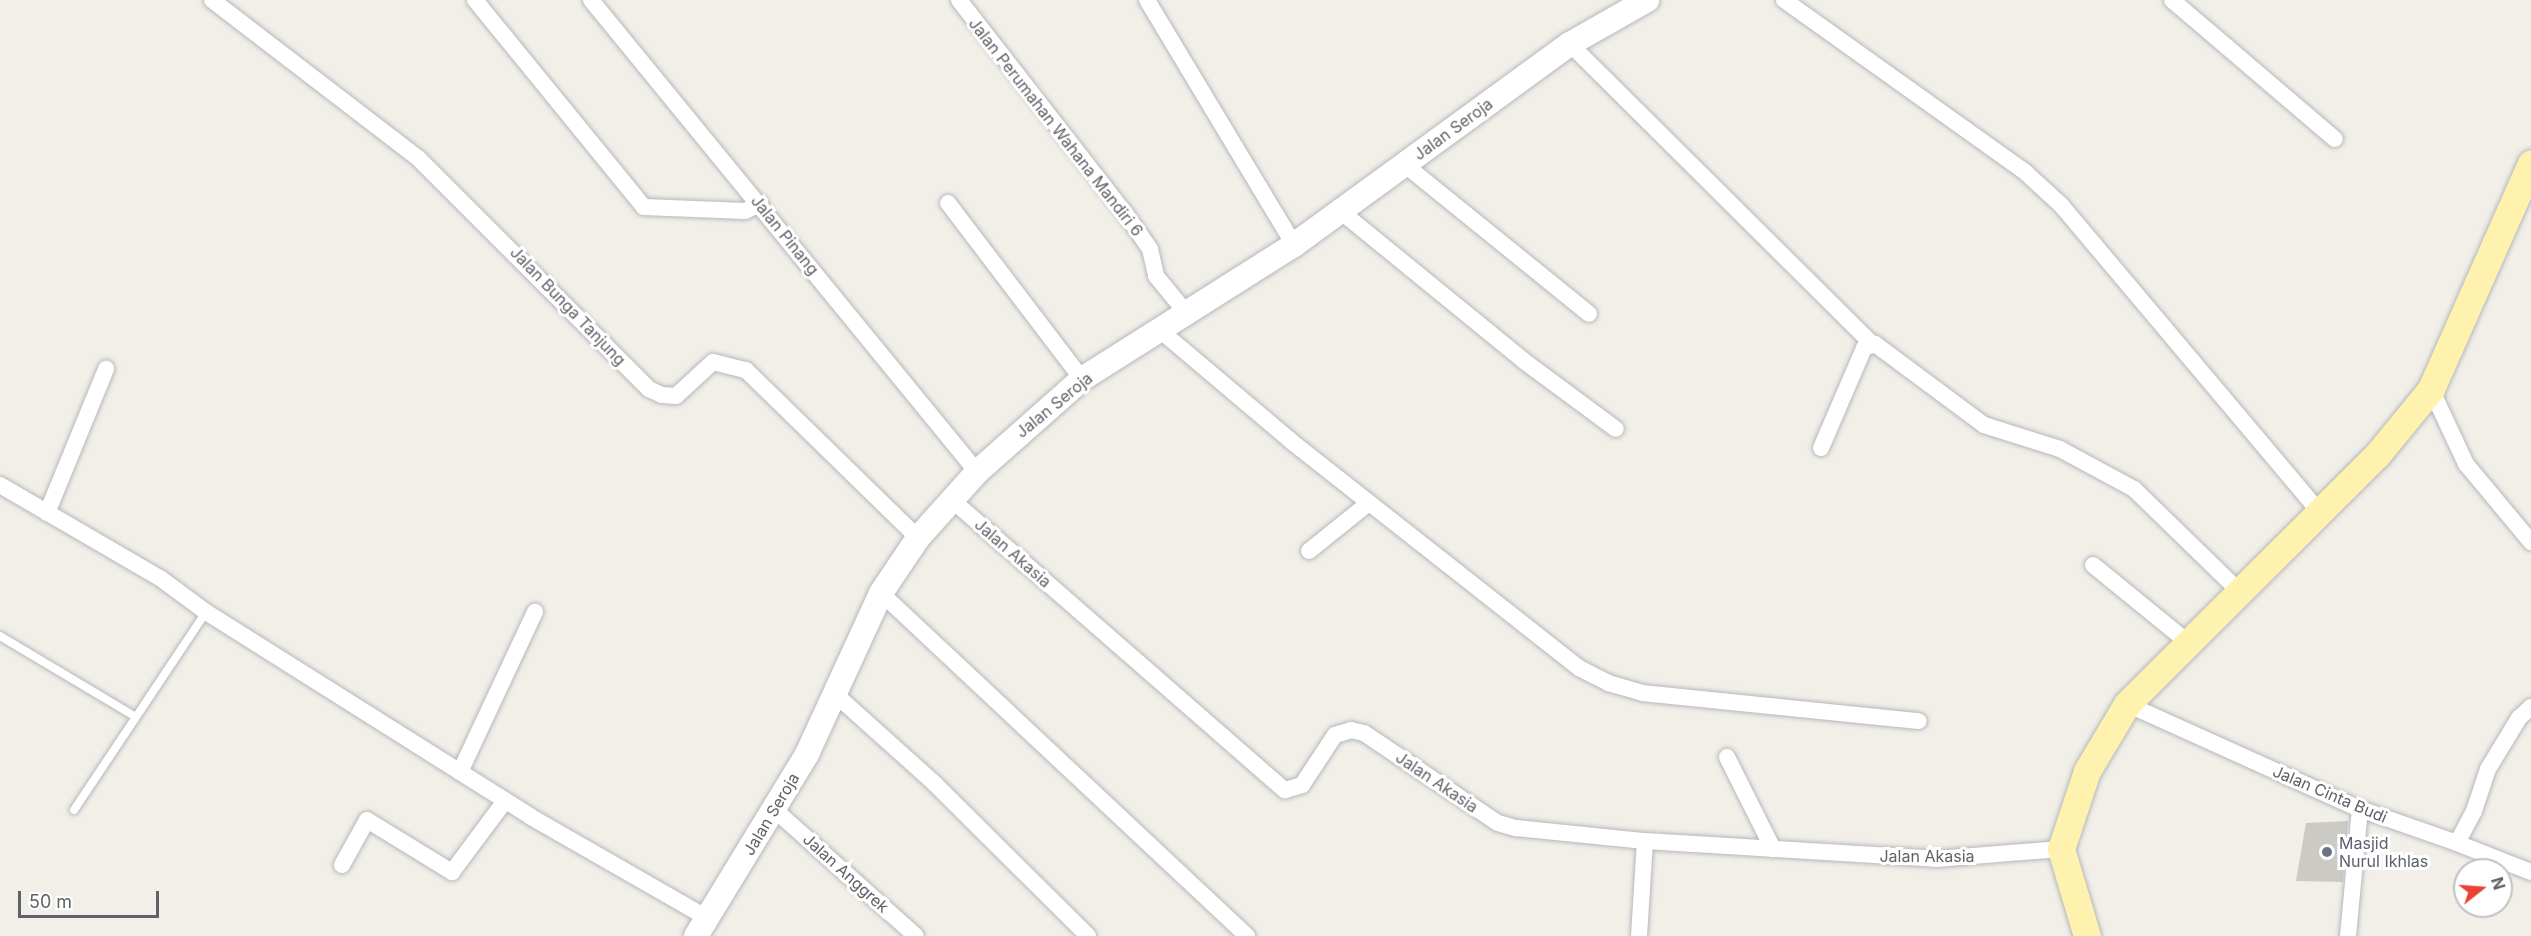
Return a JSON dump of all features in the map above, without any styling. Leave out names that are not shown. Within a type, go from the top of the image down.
[{"type":"main road","points":[[2087,936],[2061,849],[2087,771],[2127,705],[2242,594],[2377,455],[2432,389],[2531,163]]},
{"type":"street","name":"Jalan Bunga Tanjung","points":[[212,0],[418,158],[650,389],[662,395],[676,396],[713,362],[746,370],[918,538]]},
{"type":"street","points":[[475,0],[644,207],[746,211],[760,204]]},
{"type":"street","name":"Jalan Pinang","points":[[591,0],[977,472]]},
{"type":"street","name":"Jalan Perumahan Wahana Mandiri 6","points":[[959,0],[1125,213],[1150,249],[1156,276],[1188,315]]},
{"type":"street","points":[[1147,0],[1294,245]]},
{"type":"street","name":"Jalan Seroja","points":[[701,927],[775,810],[836,695],[881,593],[918,538],[977,472],[1082,380],[1162,332],[1294,245],[1339,210],[1570,44],[1647,0]]},
{"type":"street","points":[[1784,0],[2025,172],[2061,205],[2320,513]]},
{"type":"street","points":[[2172,0],[2335,139]]},
{"type":"street","points":[[1570,44],[1871,343],[1984,425],[2060,449],[2134,489],[2242,594]]},
{"type":"street","points":[[1404,164],[1589,314]]},
{"type":"street","points":[[948,203],[1082,380]]},
{"type":"street","points":[[1339,210],[1524,361],[1616,429]]},
{"type":"street","points":[[1162,332],[1369,503],[1579,668],[1608,683],[1642,693],[1919,721]]},
{"type":"street","points":[[1821,447],[1864,348],[1871,343]]},
{"type":"street","points":[[47,513],[106,369]]},
{"type":"street","points":[[2432,389],[2466,464],[2531,542]]},
{"type":"street","points":[[0,485],[160,578],[206,612],[701,927]]},
{"type":"street","name":"Jalan Akasia","points":[[952,500],[1285,790],[1302,785],[1335,735],[1352,730],[1364,733],[1498,823],[1645,841],[1936,859],[2061,849]]},
{"type":"street","points":[[1309,551],[1369,503]]},
{"type":"street","points":[[2093,566],[2190,644]]},
{"type":"street","points":[[881,593],[1246,936]]},
{"type":"street","points":[[460,772],[535,612]]},
{"type":"street","points":[[836,695],[934,783],[1088,936]]},
{"type":"street","name":"Jalan Cinta Budi","points":[[2127,705],[2360,809],[2531,872]]},
{"type":"street","points":[[2457,843],[2474,811],[2488,769],[2518,718],[2531,707]]},
{"type":"street","points":[[1727,757],[1773,849]]},
{"type":"street","points":[[342,865],[367,820],[452,872],[505,801]]},
{"type":"street","points":[[2348,936],[2360,809]]},
{"type":"street","name":"Jalan Anggrek","points":[[775,810],[916,936]]},
{"type":"street","points":[[1639,936],[1645,841]]},
{"type":"lane","points":[[74,810],[206,612]]},
{"type":"lane","points":[[0,636],[136,717]]},
{"type":"building","name":"Masjid Nurul Ikhlas","points":[[2348,821],[2343,882],[2296,881],[2306,823]]},
{"type":"place","name":"Masjid Nurul Ikhlas","points":[[2327,852]]}]
